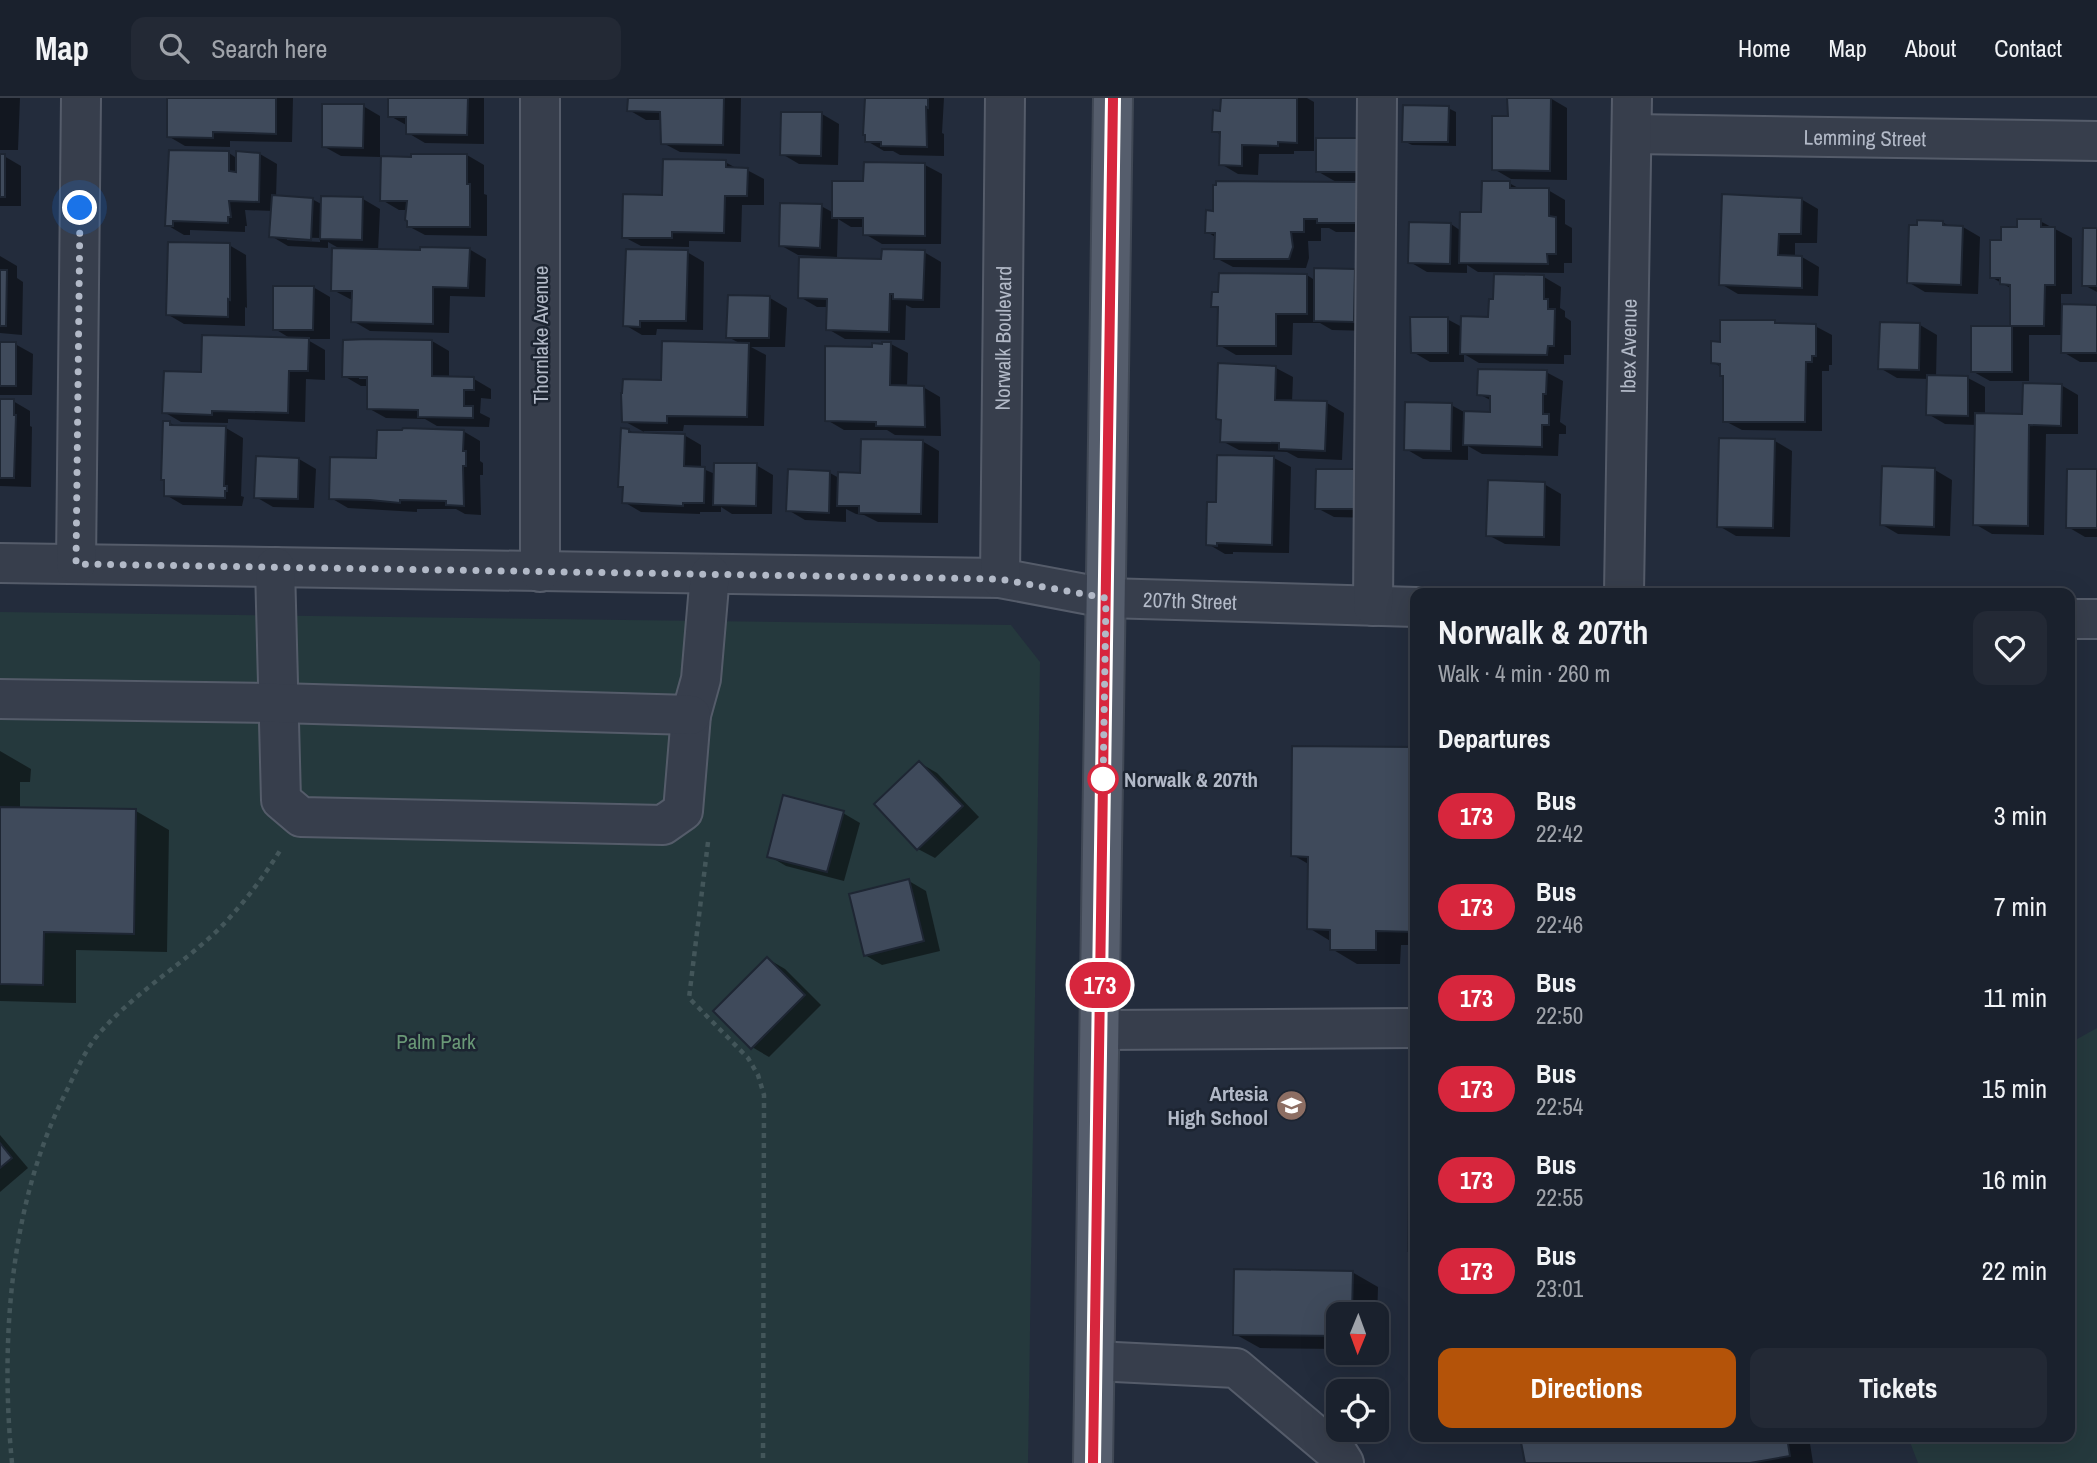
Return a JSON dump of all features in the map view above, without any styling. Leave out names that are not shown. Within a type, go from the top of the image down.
[{"type":"main road","points":[[1093,1463],[1113,98]]},
{"type":"street","points":[[76,564],[81,98]]},
{"type":"street","name":"Thornlake Avenue","points":[[540,98],[540,572]]},
{"type":"street","name":"Norwalk Boulevard","points":[[999,579],[1005,98]]},
{"type":"street","points":[[1373,606],[1377,98]]},
{"type":"street","name":"Lemming Street","points":[[1632,116],[2097,141]]},
{"type":"street","name":"Ibex Avenue","points":[[1624,588],[1632,116]]},
{"type":"street","name":"207th Street","points":[[0,563],[999,579],[1106,598],[1410,607]]},
{"type":"street","points":[[275,567],[281,800],[301,817],[663,825],[683,811],[691,715],[701,679],[709,574]]},
{"type":"street","points":[[2075,619],[2097,620]]},
{"type":"street","points":[[0,699],[279,703],[691,715]]},
{"type":"street","points":[[1100,1030],[1410,1028]]},
{"type":"street","points":[[1095,1361],[1236,1368],[1339,1455],[1344,1463]]},
{"type":"path","points":[[683,811],[708,822],[708,846],[689,998],[748,1058],[758,1075],[764,1095],[763,1463]]},
{"type":"path","points":[[12,1463],[4,1395],[3,1332],[9,1280],[24,1203],[38,1152],[96,1037],[219,929],[259,884],[301,817]]},
{"type":"green space","name":"Palm Park","points":[[0,612],[1011,625],[1040,662],[1028,1463],[0,1463]]},
{"type":"green space","points":[[2097,1028],[2097,1463],[1918,1463],[1910,1442],[2075,1442],[2075,1040]]},
{"type":"building","points":[[167,98],[276,98],[276,134],[213,132],[213,138],[167,137]]},
{"type":"building","points":[[388,98],[468,98],[467,135],[406,134],[406,117],[388,117]]},
{"type":"building","points":[[628,98],[724,98],[723,145],[661,144],[660,112],[627,111]]},
{"type":"building","points":[[865,98],[928,98],[927,147],[881,146],[881,142],[865,142]]},
{"type":"building","points":[[1221,98],[1297,98],[1297,143],[1278,142],[1278,146],[1242,145],[1242,166],[1219,165],[1220,132],[1212,132],[1213,110],[1220,111]]},
{"type":"building","points":[[1507,98],[1551,98],[1550,171],[1492,170],[1492,116],[1508,116]]},
{"type":"building","points":[[322,104],[364,104],[363,148],[322,147]]},
{"type":"building","points":[[1403,105],[1449,106],[1448,142],[1402,142]]},
{"type":"building","points":[[781,112],[822,112],[821,156],[780,155]]},
{"type":"building","points":[[1316,138],[1358,138],[1358,172],[1316,172]]},
{"type":"building","points":[[169,150],[229,151],[229,171],[236,172],[236,151],[260,153],[259,202],[229,201],[231,217],[228,217],[228,223],[173,221],[173,226],[165,226]]},
{"type":"building","points":[[0,154],[5,154],[5,197],[0,197]]},
{"type":"building","points":[[411,154],[467,154],[470,227],[407,227],[407,201],[380,201],[381,156],[411,157]]},
{"type":"building","points":[[663,159],[726,160],[726,167],[748,168],[747,196],[725,196],[724,233],[672,232],[672,238],[622,238],[623,194],[662,195]]},
{"type":"building","points":[[864,162],[925,163],[925,236],[863,235],[863,218],[832,218],[832,181],[863,181]]},
{"type":"building","points":[[1216,181],[1358,182],[1358,223],[1317,223],[1317,219],[1304,219],[1304,232],[1291,232],[1293,247],[1289,259],[1214,259],[1215,233],[1205,233],[1206,210],[1213,211],[1213,185],[1216,185]]},
{"type":"building","points":[[1482,181],[1510,181],[1510,188],[1549,188],[1549,216],[1556,217],[1556,254],[1547,254],[1548,264],[1459,263],[1460,212],[1481,212]]},
{"type":"building","points":[[1722,194],[1802,198],[1801,234],[1779,234],[1778,255],[1802,256],[1802,288],[1719,285]]},
{"type":"building","points":[[272,195],[313,198],[311,240],[269,237]]},
{"type":"building","points":[[321,196],[363,197],[362,240],[320,239]]},
{"type":"building","points":[[780,203],[822,204],[820,248],[779,246]]},
{"type":"building","points":[[2017,219],[2041,219],[2041,227],[2055,227],[2055,285],[2045,285],[2044,326],[2012,326],[2012,372],[1971,372],[1971,326],[2010,326],[2010,285],[2000,284],[2000,278],[1990,278],[1990,240],[2001,240],[2001,227],[2017,227]]},
{"type":"building","points":[[1917,220],[1943,221],[1943,225],[1963,226],[1961,285],[1907,283],[1909,225],[1917,225]]},
{"type":"building","points":[[1409,222],[1451,223],[1450,264],[1408,263]]},
{"type":"building","points":[[2083,228],[2097,228],[2097,286],[2082,286]]},
{"type":"building","points":[[168,242],[230,243],[228,317],[166,315]]},
{"type":"building","points":[[420,247],[470,248],[468,288],[433,287],[433,324],[351,322],[352,291],[331,291],[332,248],[420,250]]},
{"type":"building","points":[[626,249],[688,250],[686,321],[640,321],[640,327],[623,326]]},
{"type":"building","points":[[882,249],[925,250],[923,300],[893,299],[893,294],[890,294],[889,332],[826,330],[827,299],[798,298],[799,257],[881,259]]},
{"type":"building","points":[[1314,268],[1355,269],[1354,322],[1314,321]]},
{"type":"building","points":[[0,270],[7,270],[6,326],[0,326]]},
{"type":"building","points":[[1219,273],[1307,274],[1307,314],[1276,314],[1276,346],[1217,346],[1218,307],[1211,307],[1212,292],[1218,292]]},
{"type":"building","points":[[1494,274],[1544,275],[1544,299],[1548,299],[1548,309],[1555,309],[1554,346],[1548,346],[1547,355],[1460,354],[1461,316],[1488,317],[1489,299],[1493,299]]},
{"type":"building","points":[[273,286],[314,286],[313,330],[273,330]]},
{"type":"building","points":[[728,295],[770,296],[769,338],[726,338]]},
{"type":"building","points":[[2062,304],[2097,305],[2097,353],[2061,353]]},
{"type":"building","points":[[1410,317],[1448,317],[1448,353],[1411,353]]},
{"type":"building","points":[[1720,320],[1775,320],[1775,323],[1816,324],[1816,356],[1812,356],[1812,362],[1806,362],[1805,422],[1723,422],[1723,376],[1720,376],[1720,364],[1711,363],[1711,341],[1720,342]]},
{"type":"building","points":[[1880,322],[1920,323],[1919,370],[1878,369]]},
{"type":"building","points":[[202,335],[309,338],[308,371],[289,371],[288,413],[162,413],[164,371],[201,372]]},
{"type":"building","points":[[343,340],[432,340],[432,376],[474,377],[474,390],[464,390],[464,406],[473,406],[473,418],[418,417],[418,410],[367,409],[367,377],[342,377]]},
{"type":"building","points":[[662,341],[749,343],[747,417],[667,416],[667,423],[622,422],[623,379],[661,380]]},
{"type":"building","points":[[0,342],[16,342],[16,386],[0,386]]},
{"type":"building","points":[[891,342],[890,385],[924,386],[925,427],[825,421],[825,346],[872,347],[872,343]]},
{"type":"building","points":[[1218,363],[1276,366],[1275,400],[1327,401],[1325,451],[1279,449],[1279,443],[1220,442],[1221,420],[1216,419]]},
{"type":"building","points":[[1478,369],[1547,370],[1543,414],[1549,414],[1549,425],[1542,425],[1542,447],[1463,445],[1464,411],[1490,412],[1490,396],[1477,395]]},
{"type":"building","points":[[1927,375],[1968,376],[1968,416],[1926,415]]},
{"type":"building","points":[[2023,383],[2062,384],[2061,426],[2029,425],[2028,526],[1973,525],[1975,413],[2022,414]]},
{"type":"building","points":[[0,399],[14,399],[14,478],[0,478]]},
{"type":"building","points":[[1405,402],[1452,403],[1451,451],[1404,450]]},
{"type":"building","points":[[163,421],[170,421],[170,425],[226,426],[225,498],[164,496],[164,480],[161,480]]},
{"type":"building","points":[[621,428],[629,429],[629,432],[685,434],[684,466],[705,467],[704,503],[683,503],[683,506],[622,503],[623,487],[618,487]]},
{"type":"building","points":[[377,430],[464,430],[464,506],[446,505],[446,501],[400,500],[400,503],[329,499],[330,457],[376,458]]},
{"type":"building","points":[[1719,438],[1775,439],[1773,528],[1717,527]]},
{"type":"building","points":[[861,439],[923,440],[921,514],[859,513],[859,506],[837,506],[838,472],[860,473]]},
{"type":"building","points":[[1217,455],[1274,456],[1272,545],[1206,545],[1207,502],[1216,502]]},
{"type":"building","points":[[256,456],[299,458],[298,499],[254,498]]},
{"type":"building","points":[[714,463],[757,463],[756,506],[713,505]]},
{"type":"building","points":[[1882,466],[1935,468],[1934,527],[1880,525]]},
{"type":"building","points":[[788,469],[830,471],[829,513],[786,511]]},
{"type":"building","points":[[1316,469],[1358,469],[1357,509],[1315,509]]},
{"type":"building","points":[[2067,469],[2097,469],[2097,528],[2066,528]]},
{"type":"building","points":[[1488,480],[1545,482],[1544,537],[1486,536]]},
{"type":"building","points":[[1292,746],[1410,747],[1410,932],[1376,931],[1376,950],[1330,950],[1330,930],[1307,929],[1308,857],[1291,856]]},
{"type":"building","points":[[919,761],[963,806],[917,850],[874,804]]},
{"type":"building","points":[[783,795],[844,811],[827,872],[767,857]]},
{"type":"building","points":[[0,807],[136,809],[134,934],[44,932],[43,985],[0,984]]},
{"type":"building","points":[[909,879],[924,941],[864,956],[849,894]]},
{"type":"building","points":[[767,957],[805,995],[751,1049],[713,1011]]},
{"type":"building","points":[[0,1143],[12,1158],[0,1168]]},
{"type":"building","points":[[1409,1186],[1410,1186],[1410,1251]]},
{"type":"building","points":[[1234,1269],[1353,1271],[1352,1302],[1326,1302],[1326,1336],[1233,1335]]},
{"type":"building","points":[[1521,1442],[1788,1442],[1790,1456],[1750,1463],[1525,1463]]},
{"type":"bus line","name":"173","points":[[1093,1463],[1113,98]]},
{"type":"place","name":"Norwalk & 207th","points":[[1103,779]]},
{"type":"place","name":"Artesia High School","points":[[1291,1105]]},
{"type":"route","points":[[80,208],[76,564],[999,579],[1106,598],[1103,783],[1103,779]]}]
